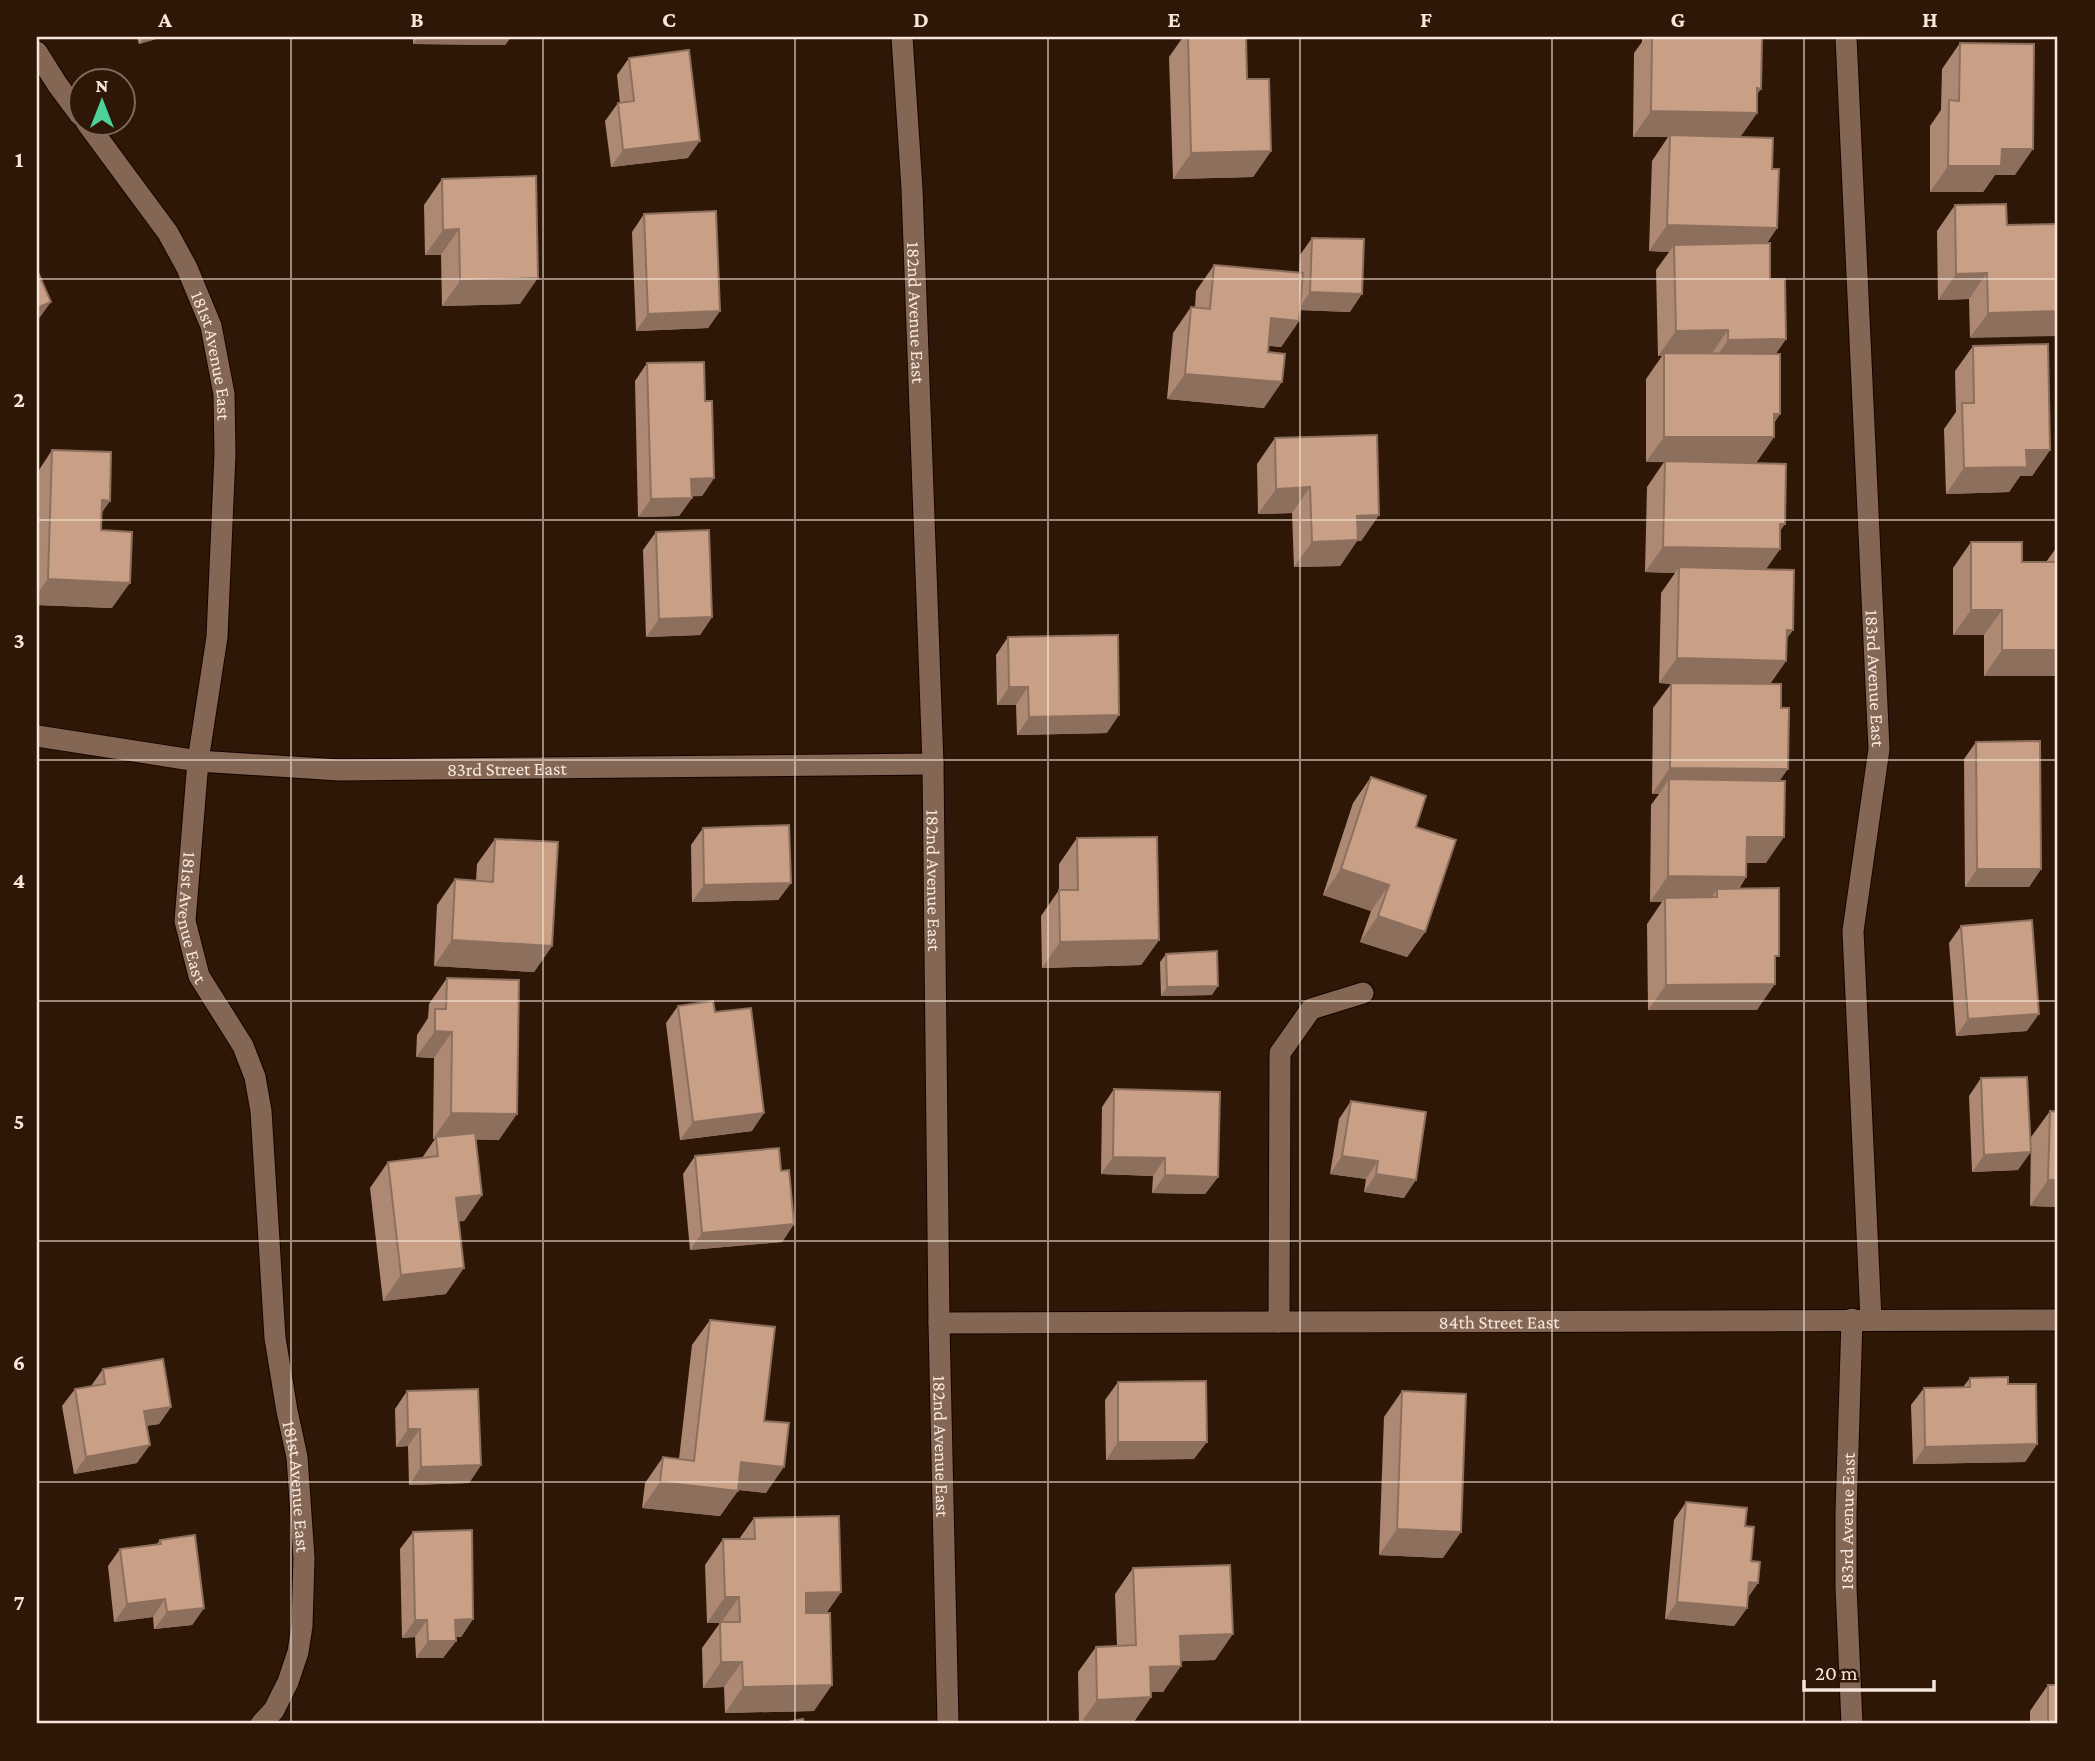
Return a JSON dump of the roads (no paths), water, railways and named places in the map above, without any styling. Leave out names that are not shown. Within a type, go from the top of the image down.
[{"type":"street","name":"182nd Avenue East","points":[[902,37],[912,189],[933,764],[939,1323],[948,1724]]},
{"type":"street","name":"183rd Avenue East","points":[[1846,37],[1879,748],[1853,931],[1862,1319],[1846,1513],[1846,1587],[1852,1724]]},
{"type":"street","points":[[37,52],[66,96]]},
{"type":"street","name":"181st Avenue East","points":[[96,136],[168,233],[187,268],[211,326],[224,394],[225,454],[217,637],[198,761],[185,921],[199,976],[243,1046],[256,1077],[261,1111],[275,1338],[297,1457],[304,1558],[302,1626],[298,1652],[283,1692],[274,1710],[261,1724]]},
{"type":"street","name":"83rd Street East","points":[[37,736],[198,761],[339,770],[933,764]]},
{"type":"street","points":[[1279,1322],[1280,1053],[1311,1009],[1363,993]]},
{"type":"street","name":"84th Street East","points":[[939,1323],[2058,1320]]}]
